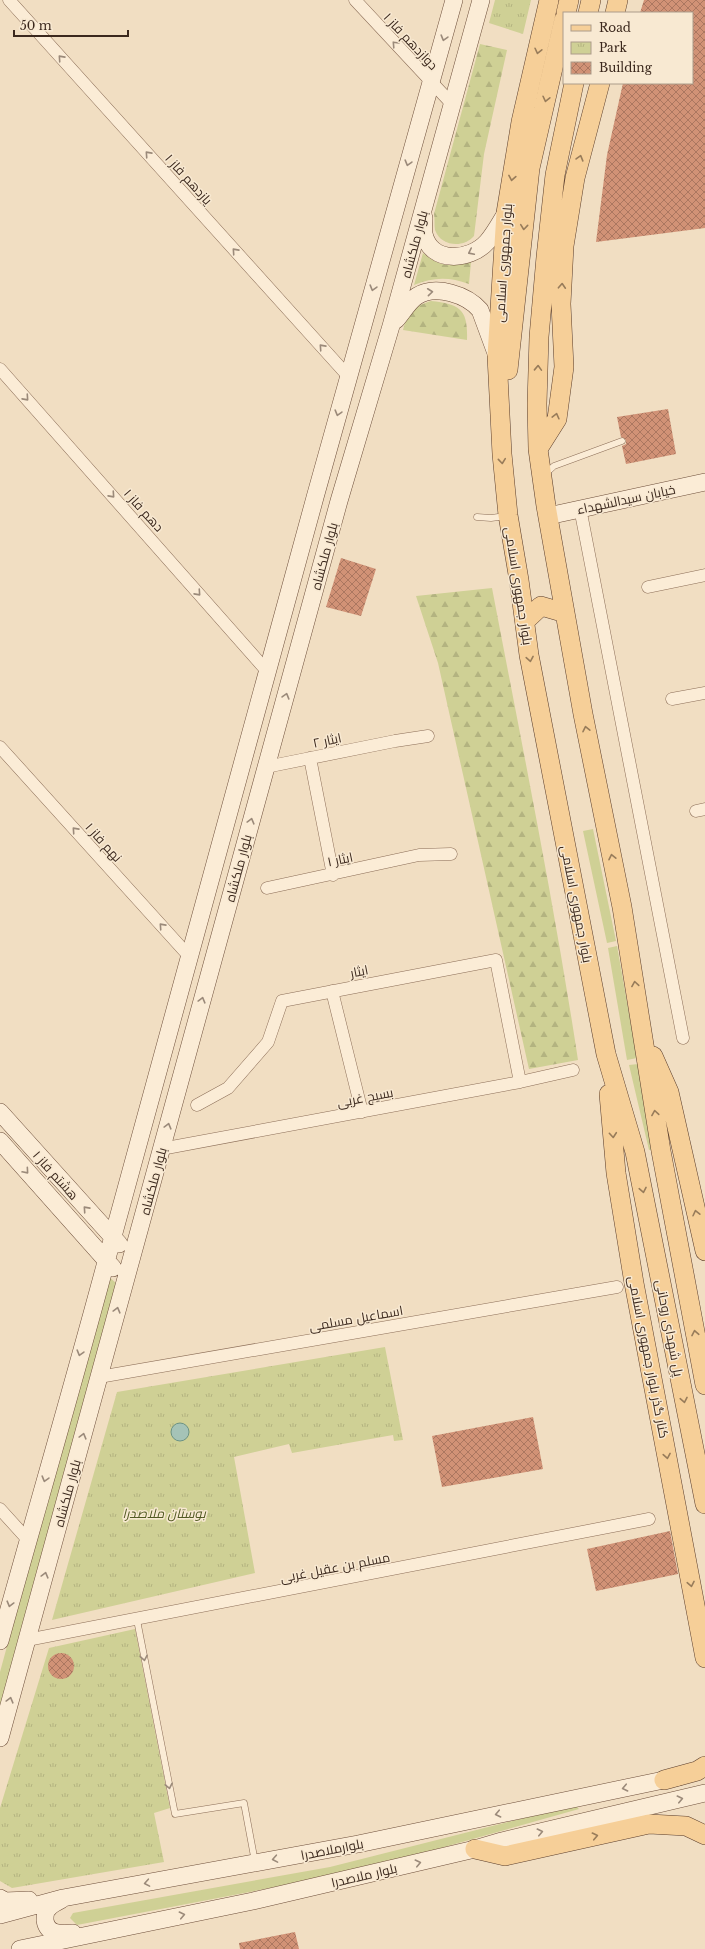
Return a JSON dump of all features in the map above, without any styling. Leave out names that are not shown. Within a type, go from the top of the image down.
[{"type":"main road","name":"بلوار ملکشاه","points":[[0,1641],[106,1262],[266,670],[454,0]]},
{"type":"main road","name":"بلوار ملکشاه","points":[[0,1738],[339,501],[391,326],[481,0]]},
{"type":"main road","points":[[566,12],[569,0]]},
{"type":"main road","points":[[588,12],[591,0]]},
{"type":"main road","points":[[615,12],[618,0]]},
{"type":"main road","name":"بلوار جمهوری اسلامی","points":[[548,6],[522,122],[506,213],[497,356],[501,441],[508,515],[529,655],[606,1054],[635,1152]]},
{"type":"main road","points":[[501,441],[530,168],[563,24]]},
{"type":"main road","points":[[574,84],[555,175],[546,257],[537,404],[538,449],[548,516],[583,714],[622,907],[643,1035],[669,1092],[705,1251]]},
{"type":"main road","points":[[538,449],[557,419],[564,367],[561,304],[564,246],[575,178],[600,84]]},
{"type":"main road","points":[[423,210],[424,234],[427,241],[437,252],[454,258],[467,255],[487,242],[506,213]]},
{"type":"main road","points":[[391,326],[418,295],[436,292],[453,294],[470,301],[480,310],[497,356]]},
{"type":"main road","name":"خیابان سیدالشهداء","points":[[548,516],[705,482]]},
{"type":"main road","points":[[313,501],[319,509],[324,511],[334,507],[339,501]]},
{"type":"main road","points":[[293,573],[304,568],[309,568],[312,570],[318,581]]},
{"type":"main road","points":[[525,621],[541,606],[565,613]]},
{"type":"main road","name":"پل شهدای روحانی","points":[[643,1035],[661,1151],[705,1385]]},
{"type":"main road","name":"کنار گذر بلوار جمهوری اسلامی","points":[[606,1054],[618,1188],[634,1284],[705,1658]]},
{"type":"main road","name":"هشتم فاز ۱","points":[[0,1112],[112,1238],[132,1258]]},
{"type":"main road","name":"هشتم فاز ۱","points":[[0,1141],[125,1282]]},
{"type":"main road","name":"پل شهدای روحانی","points":[[635,1152],[705,1504]]},
{"type":"main road","points":[[664,1780],[697,1771],[705,1766]]},
{"type":"main road","points":[[664,1780],[705,1772]]},
{"type":"main road","name":"بلوارملاصدرا","points":[[0,1914],[63,1898],[358,1844],[664,1780]]},
{"type":"main road","name":"بلوار ملاصدرا","points":[[20,1949],[40,1948],[122,1928],[252,1901],[475,1849],[502,1841],[705,1792]]},
{"type":"main road","points":[[475,1849],[505,1856],[649,1824],[686,1826],[705,1834]]},
{"type":"main road","points":[[0,1898],[5,1901],[63,1898]]},
{"type":"main road","points":[[63,1898],[48,1909],[45,1916],[47,1927],[51,1932],[66,1933],[122,1928]]},
{"type":"street","name":"یازدهم فاز ۱","points":[[9,0],[348,376]]},
{"type":"street","name":"دوازدهم فاز ۱","points":[[354,0],[452,104]]},
{"type":"street","name":"دهم فاز ۱","points":[[0,369],[266,670]]},
{"type":"street","points":[[580,508],[619,726],[683,1038]]},
{"type":"street","points":[[648,587],[705,575]]},
{"type":"street","points":[[672,699],[705,693]]},
{"type":"street","name":"ایثار ۲","points":[[266,767],[394,741],[428,736]]},
{"type":"street","name":"نهم فاز ۱","points":[[0,746],[188,955]]},
{"type":"street","points":[[310,758],[332,875]]},
{"type":"street","name":"ایثار ۱","points":[[267,888],[419,855],[452,854]]},
{"type":"street","name":"ایثار","points":[[197,1105],[228,1088],[268,1042],[282,1001],[496,960],[520,1082]]},
{"type":"street","points":[[332,991],[362,1112]]},
{"type":"street","name":"بسیج غربی","points":[[161,1149],[520,1082],[574,1070]]},
{"type":"street","name":"اسماعیل مسلمی","points":[[99,1377],[617,1287]]},
{"type":"street","points":[[0,1509],[28,1540]]},
{"type":"street","name":"مسلم بن عقیل غربی","points":[[27,1640],[137,1620],[649,1519]]},
{"type":"lane","points":[[542,477],[554,466],[622,441]]},
{"type":"lane","points":[[477,517],[491,518],[508,515]]},
{"type":"lane","points":[[137,1620],[175,1814],[244,1803],[255,1863]]},
{"type":"green space","points":[[495,0],[531,0],[523,34],[489,23]]},
{"type":"green space","points":[[480,44],[507,50],[484,154],[474,236],[465,243],[453,244],[447,243],[438,236],[435,230],[434,214]]},
{"type":"green space","points":[[423,253],[429,258],[446,265],[458,265],[471,262],[469,284],[455,280],[435,279],[414,285]]},
{"type":"green space","points":[[431,301],[449,304],[461,310],[466,322],[467,340],[403,330],[409,314],[416,308]]},
{"type":"green space","points":[[492,588],[548,883],[578,1060],[529,1069],[438,663],[416,596]]},
{"type":"green space","points":[[593,829],[616,941],[607,943],[583,831]]},
{"type":"green space","points":[[617,946],[637,1058],[627,1060],[608,948]]},
{"type":"green space","points":[[638,1064],[653,1149],[649,1150],[629,1065]]},
{"type":"green space","points":[[108,1276],[116,1283],[0,1720],[0,1672]]},
{"type":"green space","name":"بوستان ملاصدرا","points":[[385,1347],[403,1440],[394,1441],[393,1435],[292,1453],[289,1444],[234,1457],[255,1573],[52,1620],[117,1392]]},
{"type":"green space","points":[[135,1629],[170,1808],[154,1813],[164,1862],[12,1888],[0,1881],[0,1808],[49,1648]]},
{"type":"green space","points":[[575,1805],[579,1809],[359,1871],[77,1925],[70,1918],[73,1913],[330,1867]]},
{"type":"shaded area","points":[[180,1423],[186,1426],[189,1432],[186,1438],[180,1441],[174,1438],[171,1432],[174,1426]]},
{"type":"building","points":[[644,0],[705,0],[705,228],[596,242],[607,155],[623,84],[693,84],[693,12],[640,12]]},
{"type":"building","points":[[668,409],[676,454],[626,464],[622,446],[626,444],[626,440],[621,437],[617,417]]},
{"type":"building","points":[[341,558],[376,569],[361,616],[326,607]]},
{"type":"building","points":[[533,1417],[543,1469],[442,1487],[432,1436]]},
{"type":"building","points":[[670,1531],[678,1574],[596,1591],[587,1549]]},
{"type":"building","points":[[61,1653],[71,1656],[74,1666],[71,1676],[61,1679],[51,1676],[48,1666],[51,1656]]},
{"type":"building","points":[[295,1932],[299,1949],[240,1949],[239,1943]]}]
